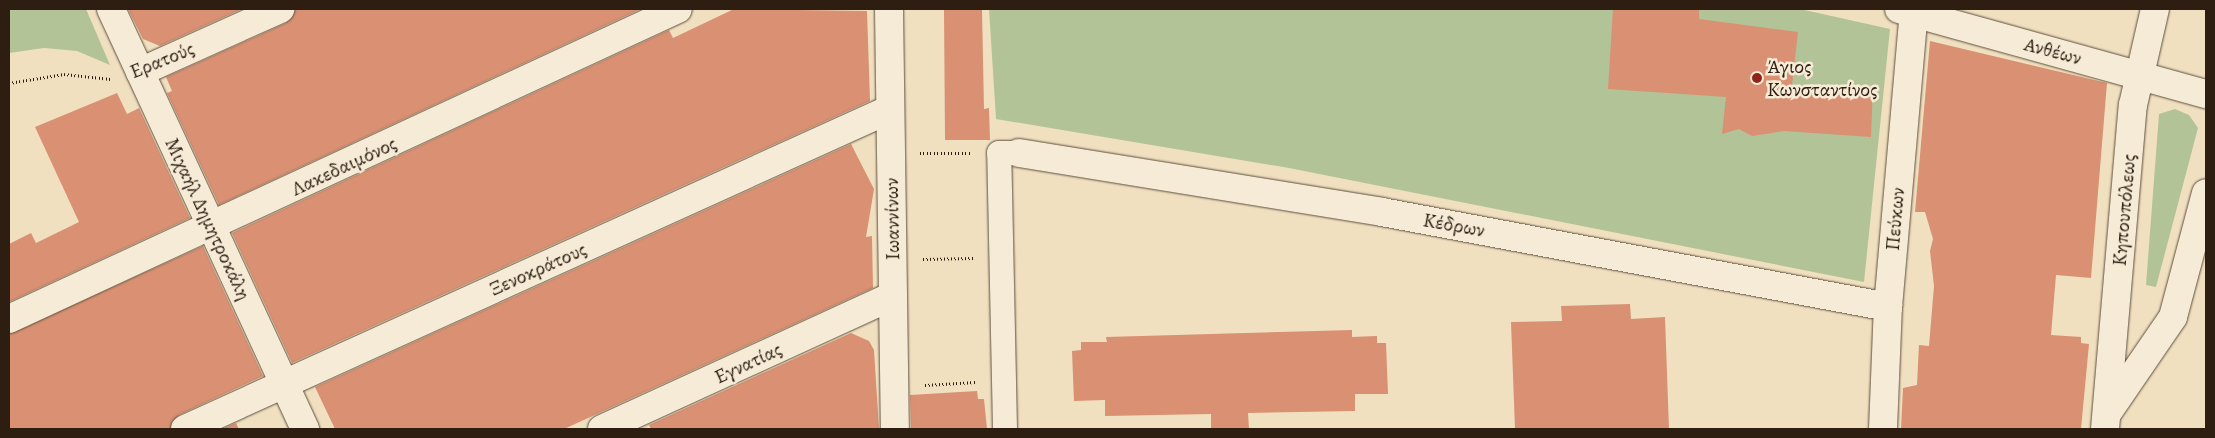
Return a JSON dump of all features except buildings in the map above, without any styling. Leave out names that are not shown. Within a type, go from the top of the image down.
[{"type":"street","name":"Μιχαήλ Δημητροκάλη","points":[[111,9],[304,429]]},
{"type":"street","name":"Ερατούς","points":[[140,72],[280,9]]},
{"type":"street","name":"Λακεδαιμόνος","points":[[9,319],[212,228],[678,9]]},
{"type":"street","name":"Ιωαννίνων","points":[[889,9],[895,429]]},
{"type":"street","name":"Κηπουπόλεως","points":[[2106,421],[2139,74],[2156,9]]},
{"type":"street","name":"Ανθέων","points":[[1908,10],[2206,94]]},
{"type":"street","name":"Πεύκων","points":[[1883,429],[1888,306],[1908,10]]},
{"type":"street","name":"Ξενοκράτους","points":[[185,429],[890,109]]},
{"type":"street","name":"Κέδρων","points":[[1009,153],[1382,212],[1888,306]]},
{"type":"street","points":[[1005,429],[1002,257],[1009,153]]},
{"type":"street","name":"Κηπουπόλεως","points":[[2106,421],[2173,317],[2206,193]]},
{"type":"street","name":"Εγνατίας","points":[[602,429],[893,296]]},
{"type":"path","name":"Ερατούς","points":[[9,83],[64,74],[111,80],[140,72]]},
{"type":"path","points":[[891,152],[1009,153]]},
{"type":"path","points":[[892,259],[1002,257]]},
{"type":"path","points":[[894,387],[1004,380]]},
{"type":"green space","points":[[9,9],[86,9],[110,65],[77,51],[44,48],[9,53]]},
{"type":"green space","points":[[989,9],[1800,9],[1890,29],[1864,282],[1289,168],[996,119]]},
{"type":"green space","points":[[2175,109],[2189,115],[2198,128],[2156,287],[2146,285],[2159,114]]},
{"type":"place","name":"Άγιος Κωνσταντίνος","points":[[1757,78]]}]
